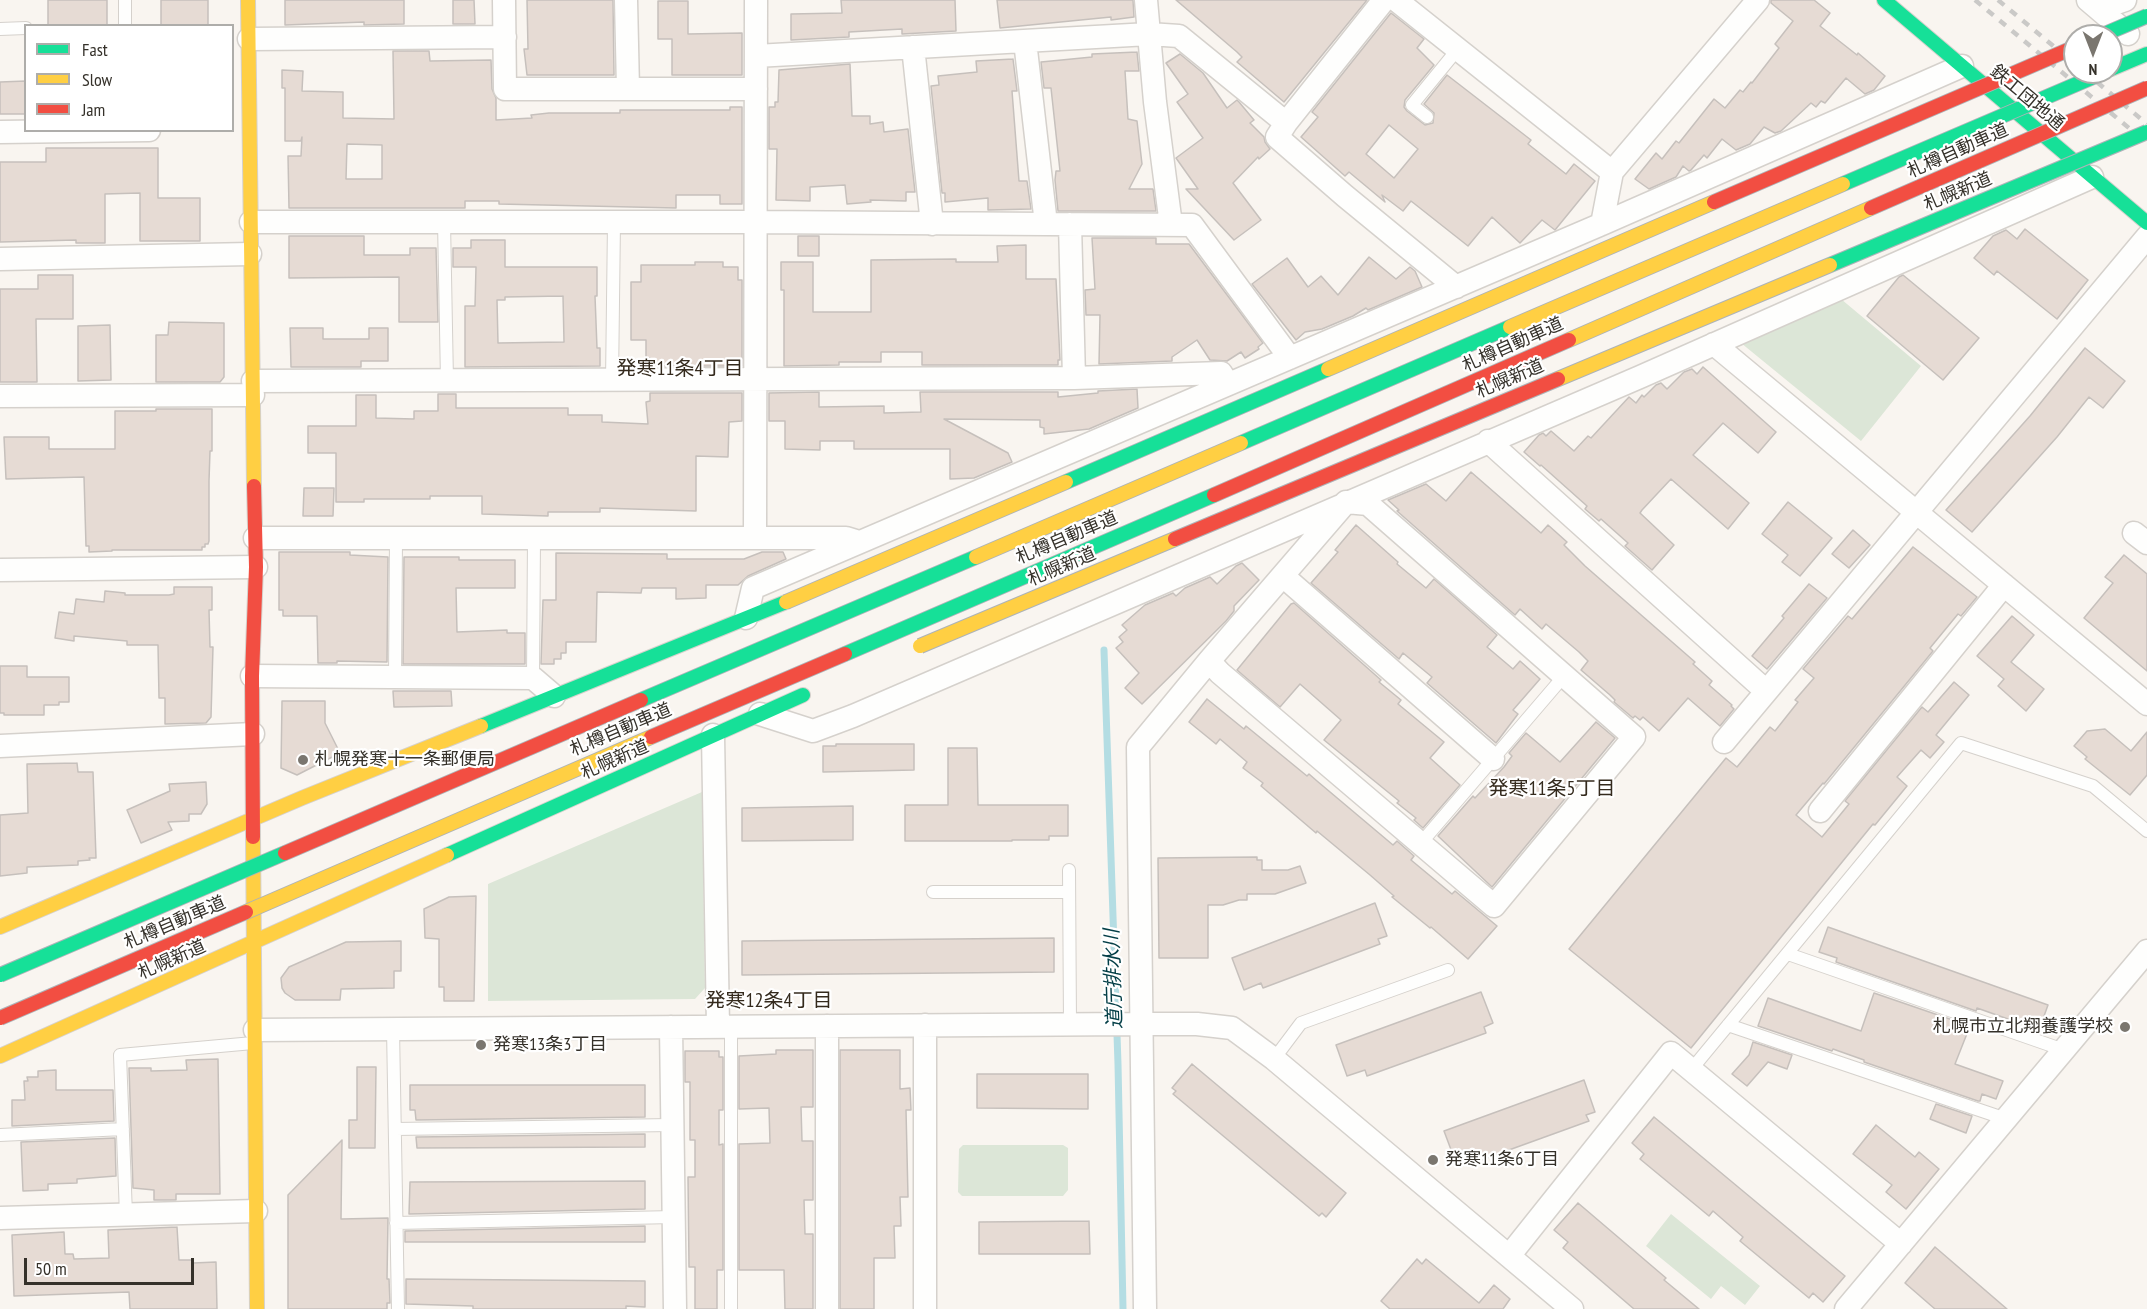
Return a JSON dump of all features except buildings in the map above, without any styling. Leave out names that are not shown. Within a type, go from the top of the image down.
[{"type":"main road","points":[[248,0],[249,39],[241,129],[251,222],[249,254],[256,567],[252,676],[257,1309]]},
{"type":"main road","name":"鉄工団地通","points":[[1884,0],[2147,223]]},
{"type":"main road","points":[[2123,26],[2147,16]]},
{"type":"main road","points":[[0,927],[253,819],[786,602],[2063,52]]},
{"type":"main road","points":[[2123,63],[2147,52]]},
{"type":"main road","name":"札樽自動車道","points":[[0,975],[2077,84]]},
{"type":"main road","name":"札樽自動車道","points":[[0,1018],[1283,465],[2147,88]]},
{"type":"main road","name":"札幌新道","points":[[912,649],[2147,132]]},
{"type":"main road","name":"札幌新道","points":[[0,1056],[808,692]]},
{"type":"street","points":[[504,0],[505,89],[756,89]]},
{"type":"street","points":[[626,0],[628,89]]},
{"type":"street","points":[[755,538],[756,0]]},
{"type":"street","points":[[1146,0],[1155,102],[1171,225]]},
{"type":"street","points":[[1384,0],[1277,137],[1456,287]]},
{"type":"street","points":[[1396,0],[1612,172]]},
{"type":"street","points":[[1602,224],[1612,172],[1758,0]]},
{"type":"street","points":[[2094,5],[2125,0]]},
{"type":"street","points":[[2094,5],[2147,52]]},
{"type":"street","points":[[756,56],[1149,33],[1179,36],[1286,123]]},
{"type":"street","points":[[249,39],[504,36]]},
{"type":"street","points":[[1025,41],[1046,224]]},
{"type":"street","points":[[914,47],[932,224]]},
{"type":"street","points":[[746,618],[753,588],[1602,224],[1962,66]]},
{"type":"street","points":[[0,132],[24,132]]},
{"type":"street","points":[[760,714],[813,731],[853,716],[1714,344],[2092,177]]},
{"type":"street","points":[[251,222],[1192,225],[1290,358]]},
{"type":"street","points":[[1070,224],[1074,378]]},
{"type":"street","points":[[1724,742],[2147,237]]},
{"type":"street","points":[[0,259],[249,254]]},
{"type":"street","points":[[1714,344],[2147,704]]},
{"type":"street","points":[[0,396],[447,381],[1074,378],[1221,373],[1228,384]]},
{"type":"street","points":[[1488,441],[1766,691]]},
{"type":"street","points":[[1145,1309],[1137,1024],[1138,747],[1346,502]]},
{"type":"street","points":[[1209,661],[1220,673],[1494,906],[1634,737],[1368,504],[1346,502]]},
{"type":"street","points":[[1275,533],[1299,558]]},
{"type":"street","points":[[255,538],[846,538],[859,542]]},
{"type":"street","points":[[0,570],[256,567]]},
{"type":"street","points":[[1282,576],[1493,759]]},
{"type":"street","points":[[1821,811],[2004,585]]},
{"type":"street","points":[[252,676],[533,678],[554,696]]},
{"type":"street","points":[[0,746],[253,734]]},
{"type":"street","points":[[713,735],[725,1027]]},
{"type":"street","points":[[1846,1309],[2147,951]]},
{"type":"street","points":[[255,1036],[393,1029],[1070,1024],[1197,1024],[1232,1028],[1274,1059],[1572,1309]]},
{"type":"street","points":[[925,1025],[925,1309]]},
{"type":"street","points":[[827,1026],[827,1309]]},
{"type":"street","points":[[671,1027],[675,1309]]},
{"type":"street","points":[[1509,1256],[1671,1053],[1901,1244]]},
{"type":"street","points":[[0,1218],[256,1211]]},
{"type":"lane","points":[[125,0],[125,24]]},
{"type":"lane","points":[[0,29],[24,28]]},
{"type":"lane","points":[[1427,117],[1412,105],[1457,50]]},
{"type":"lane","points":[[444,222],[447,381]]},
{"type":"lane","points":[[612,381],[615,222]]},
{"type":"lane","points":[[395,677],[396,538]]},
{"type":"lane","points":[[533,678],[534,538]]},
{"type":"lane","points":[[1421,843],[1564,676]]},
{"type":"lane","points":[[1691,1070],[1961,743],[2093,786],[2147,831]]},
{"type":"lane","points":[[1069,870],[1070,1024]]},
{"type":"lane","points":[[933,892],[1069,892]]},
{"type":"lane","points":[[1788,954],[2064,1050]]},
{"type":"lane","points":[[1274,1059],[1300,1023],[1448,970]]},
{"type":"lane","points":[[1728,1025],[2006,1119]]},
{"type":"lane","points":[[725,1027],[731,1309]]},
{"type":"lane","points":[[393,1029],[398,1309]]},
{"type":"lane","points":[[126,1215],[120,1055],[255,1036]]},
{"type":"lane","points":[[395,1129],[672,1125]]},
{"type":"lane","points":[[0,1135],[123,1129]]},
{"type":"lane","points":[[396,1223],[674,1217]]},
{"type":"green space","points":[[1841,299],[1921,366],[1861,441],[1741,343]]},
{"type":"green space","points":[[702,792],[705,988],[695,999],[488,1001],[488,884]]},
{"type":"green space","points":[[963,1145],[1063,1145],[1068,1148],[1068,1190],[1063,1196],[962,1196],[958,1192],[959,1149]]},
{"type":"green space","points":[[1671,1214],[1760,1286],[1745,1305],[1721,1286],[1711,1299],[1646,1246]]},
{"type":"waterway","name":"道庁排水川","points":[[1104,650],[1118,1064],[1123,1309]]},
{"type":"railway","points":[[1975,0],[2147,143]]},
{"type":"railway","points":[[1998,0],[2063,54]]},
{"type":"railway","points":[[2099,84],[2147,124]]},
{"type":"traffic: fast","points":[[1884,0],[2147,223]]},
{"type":"traffic: fast","points":[[2123,26],[2147,16]]},
{"type":"traffic: fast","points":[[2123,64],[2147,54]]},
{"type":"traffic: fast","points":[[1843,184],[2077,84]]},
{"type":"traffic: fast","points":[[1830,265],[2147,132]]},
{"type":"traffic: fast","points":[[1241,443],[1510,327]]},
{"type":"traffic: fast","points":[[1066,482],[1328,369]]},
{"type":"traffic: fast","points":[[845,654],[1214,495]]},
{"type":"traffic: fast","points":[[641,700],[976,557]]},
{"type":"traffic: fast","points":[[481,726],[786,602]]},
{"type":"traffic: fast","points":[[447,855],[803,695]]},
{"type":"traffic: fast","points":[[0,975],[285,853]]},
{"type":"traffic: slow","points":[[248,0],[254,486]]},
{"type":"traffic: slow","points":[[1510,327],[1843,184]]},
{"type":"traffic: slow","points":[[1328,369],[1714,202]]},
{"type":"traffic: slow","points":[[1569,340],[1871,208]]},
{"type":"traffic: slow","points":[[1558,379],[1830,265]]},
{"type":"traffic: slow","points":[[976,557],[1241,443]]},
{"type":"traffic: slow","points":[[786,602],[1066,482]]},
{"type":"traffic: slow","points":[[920,646],[1175,539]]},
{"type":"traffic: slow","points":[[0,927],[302,798],[481,726]]},
{"type":"traffic: slow","points":[[246,912],[651,737]]},
{"type":"traffic: slow","points":[[253,837],[257,1309]]},
{"type":"traffic: slow","points":[[0,1056],[447,855]]},
{"type":"traffic: jam","points":[[1714,202],[2063,52]]},
{"type":"traffic: jam","points":[[1871,208],[2147,88]]},
{"type":"traffic: jam","points":[[1214,495],[1569,340]]},
{"type":"traffic: jam","points":[[1175,539],[1558,379]]},
{"type":"traffic: jam","points":[[253,837],[252,676],[256,567],[254,486]]},
{"type":"traffic: jam","points":[[651,737],[845,654]]},
{"type":"traffic: jam","points":[[285,853],[641,700]]},
{"type":"traffic: jam","points":[[0,1018],[246,912]]},
{"type":"place","name":"札幌発寒十一条郵便局","points":[[303,760]]},
{"type":"place","name":"札幌市立北翔養護学校","points":[[2125,1027]]},
{"type":"place","name":"発寒13条3丁目","points":[[481,1045]]},
{"type":"place","name":"発寒11条6丁目","points":[[1433,1160]]},
{"type":"district","name":"発寒11条4丁目","points":[[680,369]]},
{"type":"district","name":"発寒11条5丁目","points":[[1552,789]]},
{"type":"district","name":"発寒12条4丁目","points":[[769,1001]]}]
